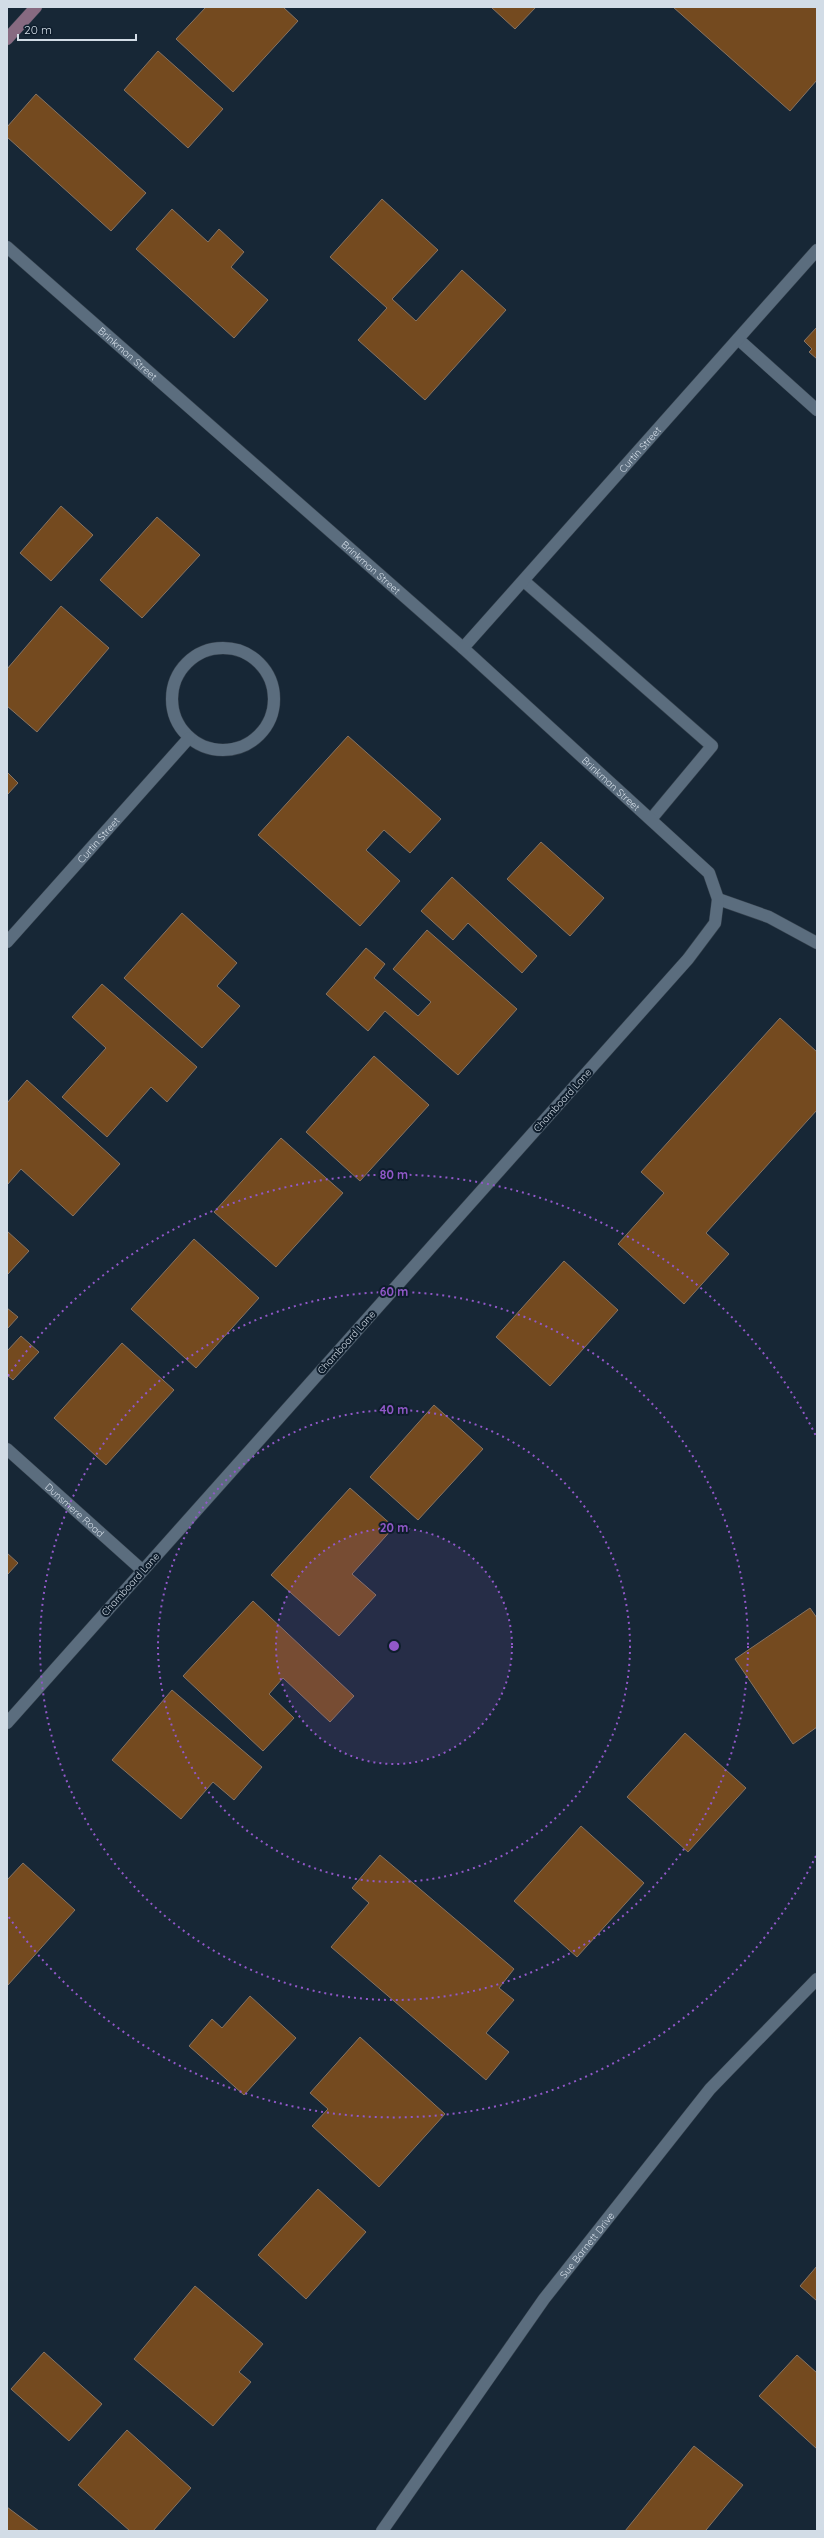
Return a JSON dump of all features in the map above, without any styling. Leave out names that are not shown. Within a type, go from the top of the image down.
[{"type":"street","points":[[7,39],[35,7]]},
{"type":"street","name":"Brinkman Street","points":[[7,248],[463,648],[652,818],[709,873],[718,899]]},
{"type":"street","name":"Curtin Street","points":[[463,648],[524,582],[817,250]]},
{"type":"street","points":[[738,340],[817,410]]},
{"type":"street","points":[[524,582],[712,746],[652,818]]},
{"type":"street","points":[[221,647],[241,650],[258,660],[270,676],[275,696],[272,715],[262,733],[246,746],[226,751],[206,748],[189,738],[176,721],[172,701],[174,682],[185,664],[201,652],[221,647]]},
{"type":"street","name":"Curtin Street","points":[[7,942],[189,738]]},
{"type":"street","points":[[718,899],[769,917],[817,943]]},
{"type":"street","name":"Chamboard Lane","points":[[7,1723],[688,959],[715,923],[718,899]]},
{"type":"street","name":"Dunsmere Road","points":[[7,1449],[142,1570]]},
{"type":"street","name":"Sue Barnett Drive","points":[[382,2531],[544,2300],[671,2138],[710,2089],[817,1979]]},
{"type":"building","points":[[206,7],[283,7],[298,21],[233,92],[176,39]]},
{"type":"building","points":[[491,7],[536,7],[515,29]]},
{"type":"building","points":[[673,7],[817,7],[817,80],[790,111]]},
{"type":"building","points":[[158,51],[223,109],[188,148],[124,90]]},
{"type":"building","points":[[36,94],[146,193],[111,231],[7,137],[7,127]]},
{"type":"building","points":[[382,199],[438,250],[392,299],[416,321],[462,270],[506,310],[425,400],[358,340],[387,308],[330,257]]},
{"type":"building","points":[[172,209],[208,242],[219,229],[244,252],[231,267],[268,300],[234,338],[136,249]]},
{"type":"building","points":[[817,327],[817,359],[809,352],[812,349],[804,341]]},
{"type":"building","points":[[61,506],[93,535],[51,581],[20,553]]},
{"type":"building","points":[[157,517],[200,555],[142,618],[100,580]]},
{"type":"building","points":[[61,606],[109,648],[37,732],[7,706],[7,669]]},
{"type":"building","points":[[348,736],[441,819],[410,853],[384,830],[366,850],[400,881],[360,926],[258,835]]},
{"type":"building","points":[[7,772],[18,783],[7,795]]},
{"type":"building","points":[[541,842],[604,898],[570,936],[507,879]]},
{"type":"building","points":[[452,877],[537,956],[522,973],[468,923],[453,940],[421,911]]},
{"type":"building","points":[[182,913],[237,963],[217,986],[240,1006],[202,1048],[124,978]]},
{"type":"building","points":[[427,930],[517,1009],[458,1075],[385,1011],[368,1031],[326,994],[366,948],[385,964],[374,978],[418,1016],[431,1002],[393,969]]},
{"type":"building","points":[[102,984],[197,1067],[167,1102],[151,1087],[107,1137],[62,1097],[106,1048],[72,1017]]},
{"type":"building","points":[[780,1018],[817,1052],[817,1110],[706,1233],[729,1254],[684,1304],[618,1244],[664,1193],[641,1172]]},
{"type":"building","points":[[374,1056],[429,1105],[360,1181],[306,1132]]},
{"type":"building","points":[[27,1080],[120,1164],[73,1216],[21,1169],[7,1185],[7,1103]]},
{"type":"building","points":[[281,1138],[343,1193],[276,1267],[214,1212]]},
{"type":"building","points":[[7,1231],[29,1251],[7,1275]]},
{"type":"building","points":[[194,1239],[259,1298],[196,1368],[131,1309]]},
{"type":"building","points":[[564,1261],[618,1310],[550,1386],[496,1337]]},
{"type":"building","points":[[7,1308],[18,1317],[7,1329]]},
{"type":"building","points":[[21,1336],[39,1352],[13,1380],[7,1375],[7,1351]]},
{"type":"building","points":[[122,1343],[174,1390],[106,1465],[54,1418]]},
{"type":"building","points":[[434,1405],[483,1449],[418,1520],[370,1477]]},
{"type":"building","points":[[350,1488],[394,1527],[352,1574],[376,1595],[339,1636],[271,1575]]},
{"type":"building","points":[[7,1553],[18,1563],[7,1575]]},
{"type":"building","points":[[253,1601],[354,1696],[330,1722],[283,1678],[269,1694],[294,1718],[263,1751],[183,1676]]},
{"type":"building","points":[[810,1608],[817,1618],[817,1727],[793,1744],[735,1659]]},
{"type":"building","points":[[172,1690],[262,1767],[234,1800],[213,1782],[181,1819],[112,1760]]},
{"type":"building","points":[[685,1733],[746,1788],[688,1852],[627,1797]]},
{"type":"building","points":[[581,1826],[644,1883],[577,1957],[514,1901]]},
{"type":"building","points":[[380,1855],[514,1969],[499,1988],[514,2000],[486,2033],[509,2052],[486,2080],[331,1947],[369,1903],[352,1888]]},
{"type":"building","points":[[23,1863],[75,1910],[8,1985],[7,1880]]},
{"type":"building","points":[[250,1996],[296,2038],[244,2095],[189,2046],[212,2019],[222,2028]]},
{"type":"building","points":[[360,2037],[445,2114],[379,2187],[312,2126],[328,2109],[310,2093]]},
{"type":"building","points":[[318,2189],[366,2232],[306,2299],[258,2255]]},
{"type":"building","points":[[817,2266],[817,2301],[800,2286]]},
{"type":"building","points":[[195,2286],[263,2344],[239,2372],[251,2382],[213,2426],[134,2359]]},
{"type":"building","points":[[44,2352],[102,2404],[69,2441],[11,2389]]},
{"type":"building","points":[[797,2355],[817,2373],[817,2449],[759,2396]]},
{"type":"building","points":[[127,2430],[191,2488],[153,2531],[130,2531],[78,2485]]},
{"type":"building","points":[[694,2446],[743,2485],[706,2530],[708,2531],[625,2531]]},
{"type":"building","points":[[7,2507],[39,2531],[7,2531]]}]
